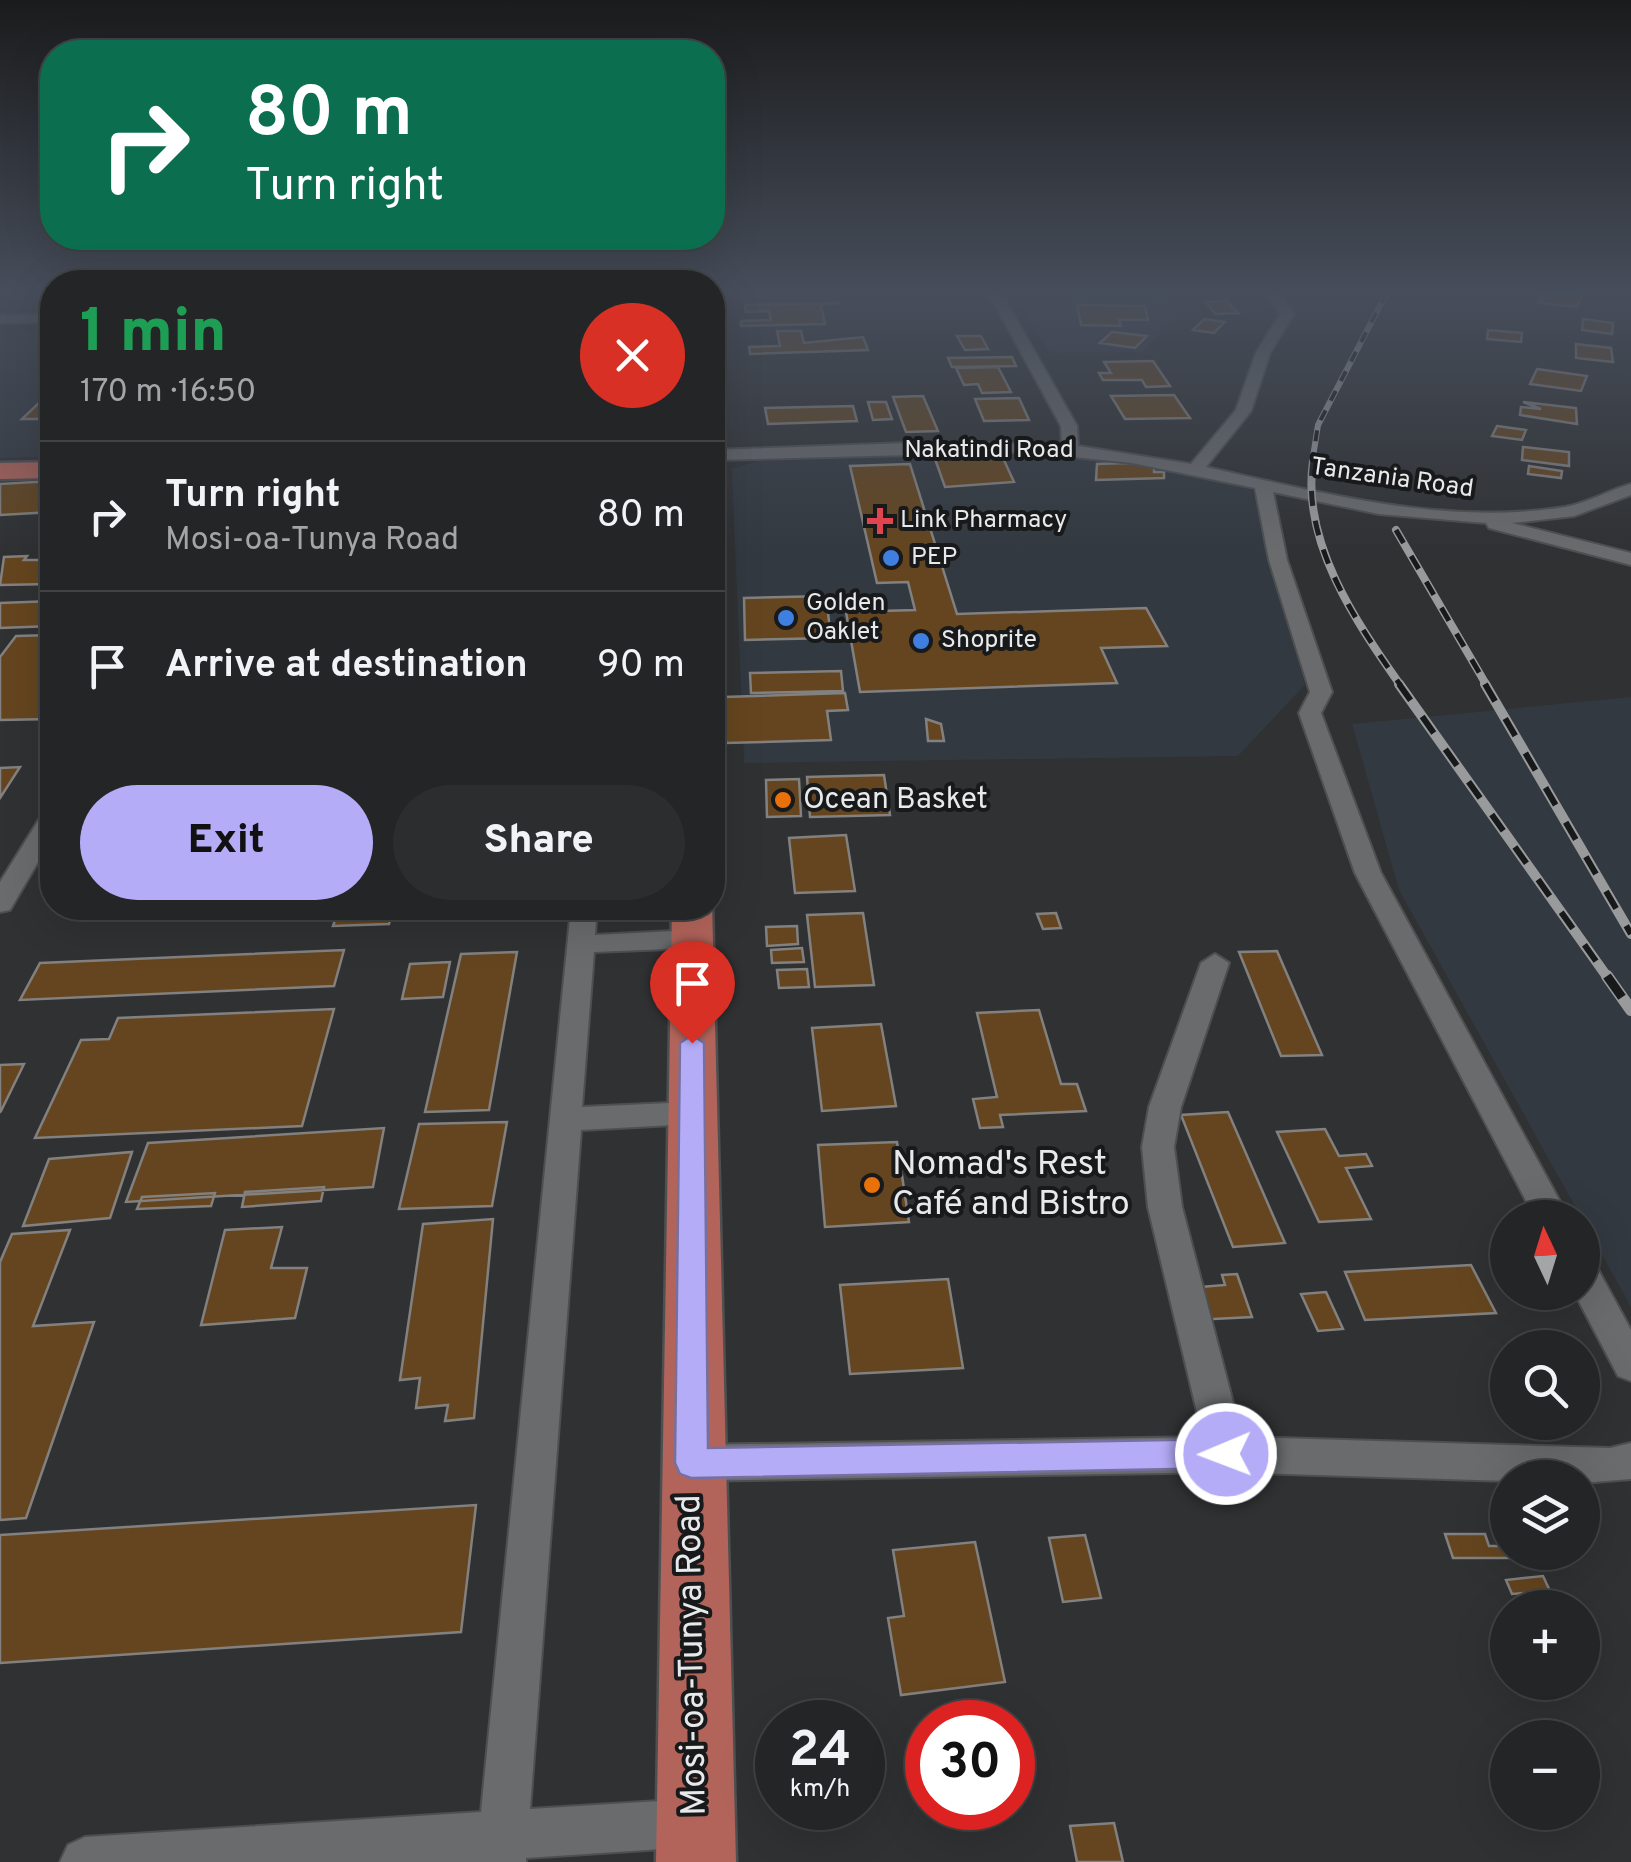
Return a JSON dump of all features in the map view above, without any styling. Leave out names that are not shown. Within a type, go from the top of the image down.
[{"type":"highway","points":[[0,471],[40,470]]},
{"type":"highway","name":"Mosi-oa-Tunya Road","points":[[694,924],[691,1463],[696,1842]]},
{"type":"street","points":[[1043,379],[1070,426],[1070,450]]},
{"type":"street","points":[[1197,467],[1243,411],[1254,379]]},
{"type":"street","name":"Nakatindi Road","points":[[725,456],[1070,450],[1197,467],[1263,484]]},
{"type":"street","points":[[1263,484],[1278,560],[1322,692],[1310,713],[1368,873],[1542,1200]]},
{"type":"street","name":"Tanzania Road","points":[[1263,484],[1380,507],[1474,518],[1568,512],[1631,490]]},
{"type":"street","points":[[1474,518],[1631,560]]},
{"type":"street","points":[[0,904],[40,838]]},
{"type":"street","points":[[503,1849],[582,926],[694,924]]},
{"type":"street","points":[[1215,962],[1165,1107],[1158,1147],[1166,1207],[1226,1454]]},
{"type":"street","points":[[564,1120],[691,1113]]},
{"type":"street","points":[[1600,1307],[1631,1365]]},
{"type":"street","points":[[691,1463],[1226,1454],[1610,1466],[1631,1461]]},
{"type":"street","points":[[85,1862],[696,1842]]},
{"type":"shaded area","points":[[0,379],[40,379],[40,457],[0,458]]},
{"type":"shaded area","points":[[1024,453],[1171,467],[1252,490],[1305,685],[1238,756],[744,763],[732,469],[758,461]]},
{"type":"shaded area","points":[[1631,697],[1631,1307],[1600,1251],[1600,1200],[1571,1200],[1399,890],[1352,724]]},
{"type":"building","points":[[961,379],[1004,379],[1011,392],[982,393],[978,384],[964,385]]},
{"type":"building","points":[[1165,379],[1170,386],[1146,387],[1142,380],[1103,380]]},
{"type":"building","points":[[1532,379],[1586,379],[1581,391],[1530,384]]},
{"type":"building","points":[[1174,395],[1190,418],[1125,419],[1111,396]]},
{"type":"building","points":[[923,396],[938,431],[906,432],[893,397]]},
{"type":"building","points":[[1019,398],[1029,420],[984,421],[975,399]]},
{"type":"building","points":[[40,402],[40,419],[22,419]]},
{"type":"building","points":[[868,402],[886,402],[892,419],[873,420]]},
{"type":"building","points":[[1523,402],[1576,408],[1577,424],[1520,415],[1521,407],[1541,409]]},
{"type":"building","points":[[853,406],[857,421],[768,424],[765,408]]},
{"type":"building","points":[[1497,426],[1526,430],[1522,440],[1492,436]]},
{"type":"building","points":[[1523,447],[1569,452],[1569,466],[1522,460]]},
{"type":"building","points":[[1003,458],[1014,482],[945,487],[935,459]]},
{"type":"building","points":[[910,464],[957,614],[1146,608],[1167,646],[1101,648],[1117,683],[860,692],[846,612],[915,610],[908,582],[877,583],[850,466]]},
{"type":"building","points":[[1097,464],[1154,465],[1154,472],[1164,472],[1164,478],[1096,480]]},
{"type":"building","points":[[1529,466],[1562,471],[1561,478],[1528,474]]},
{"type":"building","points":[[40,482],[40,513],[0,515],[0,484]]},
{"type":"building","points":[[4,557],[40,560],[40,584],[0,585]]},
{"type":"building","name":"Golden Oaklet","points":[[826,596],[831,638],[745,640],[744,598]]},
{"type":"building","points":[[40,601],[40,626],[0,628],[0,603]]},
{"type":"building","points":[[40,635],[40,719],[0,720],[0,657],[16,636]]},
{"type":"building","points":[[841,671],[843,691],[751,693],[750,673]]},
{"type":"building","points":[[845,693],[848,710],[827,711],[831,740],[726,743],[725,697]]},
{"type":"building","points":[[926,719],[941,724],[944,741],[928,741]]},
{"type":"building","points":[[20,767],[0,798],[0,768]]},
{"type":"building","points":[[884,775],[890,815],[810,817],[807,777]]},
{"type":"building","points":[[799,779],[801,816],[767,817],[766,780]]},
{"type":"building","points":[[846,835],[855,891],[795,893],[789,838]]},
{"type":"building","points":[[863,913],[874,985],[815,987],[807,915]]},
{"type":"building","points":[[1056,913],[1061,928],[1043,929],[1037,914]]},
{"type":"building","points":[[335,920],[390,920],[389,924],[333,926]]},
{"type":"building","points":[[797,926],[798,944],[767,946],[766,927]]},
{"type":"building","points":[[802,948],[804,962],[772,963],[771,950]]},
{"type":"building","points":[[344,950],[334,986],[20,1000],[40,963]]},
{"type":"building","points":[[1277,951],[1322,1055],[1281,1056],[1239,952]]},
{"type":"building","points":[[517,952],[489,1110],[425,1112],[461,954]]},
{"type":"building","points":[[450,962],[443,997],[402,999],[410,964]]},
{"type":"building","points":[[807,969],[809,987],[779,988],[777,970]]},
{"type":"building","points":[[334,1009],[302,1126],[35,1138],[81,1040],[109,1039],[118,1018]]},
{"type":"building","points":[[1039,1010],[1061,1084],[1077,1084],[1086,1111],[1000,1115],[1003,1127],[980,1128],[973,1099],[997,1097],[977,1013]]},
{"type":"building","points":[[881,1024],[896,1106],[822,1111],[812,1028]]},
{"type":"building","points":[[24,1064],[1,1111],[0,1112],[0,1065]]},
{"type":"building","points":[[1228,1112],[1285,1243],[1233,1247],[1181,1115]]},
{"type":"building","points":[[507,1122],[492,1206],[399,1209],[419,1124]]},
{"type":"building","points":[[384,1128],[373,1187],[126,1202],[148,1143]]},
{"type":"building","points":[[1325,1129],[1339,1156],[1366,1154],[1372,1166],[1346,1168],[1371,1219],[1319,1222],[1277,1132]]},
{"type":"building","points":[[897,1142],[909,1222],[825,1227],[818,1145]]},
{"type":"building","points":[[132,1152],[110,1218],[23,1226],[49,1159]]},
{"type":"building","points":[[324,1187],[321,1201],[242,1207],[245,1192]]},
{"type":"building","points":[[215,1193],[211,1206],[137,1209],[142,1197]]},
{"type":"building","points":[[493,1219],[474,1418],[445,1421],[448,1405],[416,1408],[420,1378],[400,1380],[423,1224]]},
{"type":"building","points":[[282,1227],[271,1268],[307,1268],[295,1318],[201,1325],[225,1230]]},
{"type":"building","points":[[70,1230],[33,1326],[94,1322],[26,1518],[0,1520],[0,1262],[12,1234]]},
{"type":"building","points":[[1471,1265],[1490,1301],[1490,1310],[1496,1313],[1365,1320],[1345,1272]]},
{"type":"building","points":[[1237,1274],[1252,1317],[1195,1320],[1201,1287],[1225,1285],[1222,1275]]},
{"type":"building","points":[[948,1279],[963,1368],[850,1374],[840,1285]]},
{"type":"building","points":[[1326,1292],[1343,1329],[1318,1331],[1301,1294]]},
{"type":"building","points":[[476,1505],[461,1632],[0,1663],[0,1535]]},
{"type":"building","points":[[1445,1534],[1485,1534],[1490,1558],[1453,1558]]},
{"type":"building","points":[[1085,1535],[1101,1598],[1063,1602],[1049,1538]]},
{"type":"building","points":[[975,1542],[1005,1682],[901,1695],[888,1618],[904,1616],[893,1550]]},
{"type":"building","points":[[1543,1576],[1550,1590],[1510,1590],[1506,1580]]},
{"type":"building","points":[[1114,1823],[1123,1862],[1077,1862],[1070,1826]]},
{"type":"railway","points":[[1312,463],[1318,425],[1342,379]]},
{"type":"railway","points":[[1313,461],[1311,491],[1324,551],[1350,608],[1401,686]]},
{"type":"railway","points":[[1396,530],[1487,686]]},
{"type":"railway","points":[[1399,684],[1608,978]]},
{"type":"railway","points":[[1485,684],[1631,934]]},
{"type":"railway","points":[[1607,976],[1631,1010]]},
{"type":"place","name":"Link Pharmacy","points":[[880,521]]},
{"type":"place","name":"PEP","points":[[891,558]]},
{"type":"place","name":"Golden Oaklet","points":[[786,618]]},
{"type":"place","name":"Shoprite","points":[[921,641]]},
{"type":"place","name":"Ocean Basket","points":[[783,800]]},
{"type":"place","name":"Nomad's Rest Café and Bistro","points":[[872,1185]]},
{"type":"route","points":[[692,1043],[691,1463],[1226,1454]]}]
